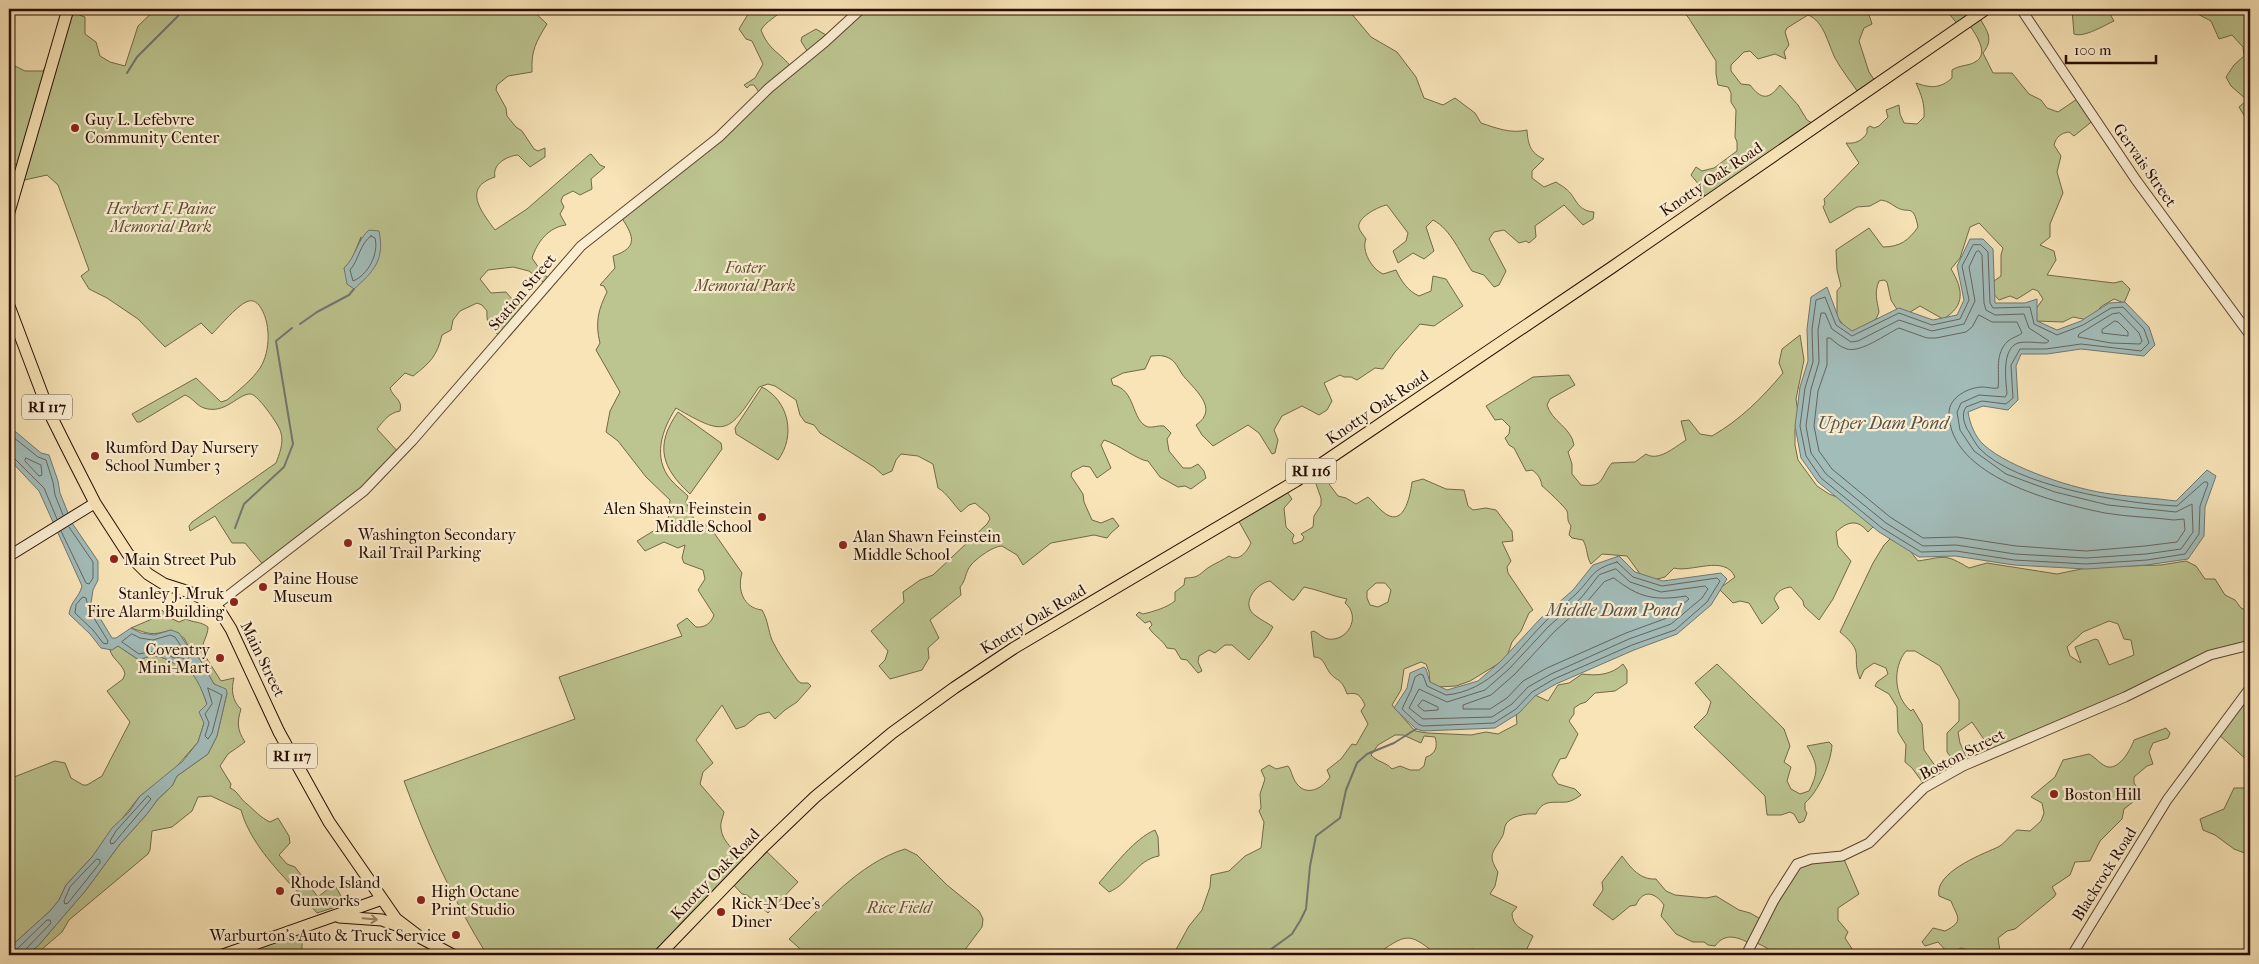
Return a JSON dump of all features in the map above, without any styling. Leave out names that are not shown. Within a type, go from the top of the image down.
[{"type":"main road","points":[[9,212],[68,9]]},
{"type":"main road","name":"Knotty Oak Road","points":[[659,955],[763,847],[815,797],[892,733],[954,688],[1014,648],[1290,485],[1611,268],[1986,9]]},
{"type":"main road","name":"RI 117","points":[[9,306],[49,412],[95,503],[128,554],[148,574],[164,584],[189,592],[216,605]]},
{"type":"main road","points":[[9,556],[95,503]]},
{"type":"main road","name":"Main Street","points":[[216,605],[231,629],[278,729],[329,822],[382,899],[404,927]]},
{"type":"main road","points":[[223,955],[382,899]]},
{"type":"main road","points":[[335,917],[382,920],[404,927],[430,944],[453,955]]},
{"type":"street","name":"Station Street","points":[[216,605],[364,491],[439,411],[581,246],[719,137],[769,88],[825,42],[861,9]]},
{"type":"street","name":"Gervais Street","points":[[2021,9],[2136,180],[2250,335]]},
{"type":"street","name":"Boston Street","points":[[1746,955],[1778,893],[1797,864],[1811,859],[1842,856],[1869,843],[1924,788],[1963,766],[2125,696],[2210,655],[2250,645]]},
{"type":"street","name":"Blackrock Road","points":[[2072,955],[2167,800],[2250,688]]},
{"type":"green space","name":"Herbert F. Paine Memorial Park","points":[[156,9],[531,9],[547,24],[535,46],[532,58],[532,72],[508,76],[497,85],[496,90],[506,108],[507,116],[522,131],[534,149],[538,151],[545,148],[545,157],[530,167],[518,155],[509,157],[501,162],[496,168],[495,177],[479,187],[477,200],[480,208],[495,230],[527,209],[589,155],[591,154],[600,165],[605,167],[591,179],[592,189],[580,195],[573,191],[563,196],[561,201],[564,207],[560,214],[566,225],[554,229],[544,236],[534,252],[532,258],[543,274],[553,281],[547,285],[529,271],[513,267],[488,270],[480,279],[491,293],[506,292],[513,300],[527,309],[502,337],[490,327],[487,320],[487,311],[482,305],[477,303],[460,311],[453,320],[451,330],[442,335],[435,354],[428,363],[413,376],[405,373],[390,388],[399,401],[400,411],[390,415],[377,429],[400,454],[372,483],[265,567],[245,543],[232,543],[215,516],[190,531],[189,526],[276,463],[282,445],[282,437],[277,424],[263,405],[251,394],[241,397],[219,409],[204,408],[185,395],[140,422],[137,422],[132,414],[196,378],[221,402],[227,400],[240,389],[260,368],[268,345],[266,319],[259,305],[256,302],[249,301],[235,310],[212,334],[201,323],[165,347],[138,319],[107,298],[89,289],[81,276],[89,270],[58,185],[47,175],[20,181],[21,166],[9,163],[9,63],[25,71],[43,71],[60,40],[69,11],[85,17],[85,34],[96,42],[100,56],[110,62],[125,66],[138,26]],"holes":[[[361,237],[354,289],[344,268],[351,261]]]},
{"type":"green space","name":"Foster Memorial Park","points":[[754,9],[783,9],[761,30],[771,47],[792,68],[809,54],[801,41],[802,37],[816,29],[831,38],[861,9],[1350,9],[1351,13],[1371,37],[1397,52],[1416,77],[1424,98],[1443,105],[1455,98],[1475,113],[1481,123],[1509,131],[1527,130],[1531,148],[1539,157],[1544,159],[1532,171],[1532,178],[1544,187],[1556,182],[1563,186],[1583,209],[1594,212],[1593,219],[1583,225],[1564,205],[1535,226],[1536,237],[1529,243],[1526,241],[1519,243],[1504,230],[1494,232],[1489,239],[1506,271],[1499,285],[1494,287],[1484,275],[1472,271],[1450,236],[1433,220],[1426,227],[1434,251],[1424,259],[1413,253],[1398,263],[1393,251],[1406,241],[1408,233],[1387,205],[1369,213],[1361,220],[1359,228],[1366,239],[1365,249],[1368,259],[1379,272],[1383,274],[1396,270],[1405,285],[1419,296],[1431,291],[1433,276],[1446,279],[1463,306],[1434,326],[1420,324],[1395,352],[1383,369],[1375,368],[1357,380],[1340,375],[1324,383],[1332,401],[1327,410],[1319,415],[1302,406],[1282,416],[1274,430],[1278,440],[1275,453],[1272,454],[1259,433],[1248,425],[1213,446],[1202,435],[1196,425],[1203,419],[1206,412],[1202,398],[1175,363],[1167,357],[1151,356],[1145,369],[1123,373],[1111,379],[1113,385],[1126,392],[1143,424],[1148,427],[1164,426],[1171,433],[1167,439],[1169,451],[1183,468],[1191,468],[1198,464],[1204,471],[1206,478],[1191,489],[1185,486],[1178,487],[1160,477],[1148,461],[1104,440],[1101,445],[1111,468],[1097,478],[1090,467],[1083,466],[1072,472],[1071,476],[1083,494],[1084,502],[1092,520],[1101,523],[1113,518],[1119,526],[1107,538],[1094,535],[1051,543],[1023,565],[1017,555],[1002,546],[985,553],[969,568],[960,587],[961,595],[930,620],[939,638],[928,648],[929,658],[922,670],[890,679],[879,666],[885,660],[888,651],[871,631],[904,602],[903,592],[920,580],[933,575],[987,524],[990,519],[988,514],[975,503],[969,505],[961,512],[938,488],[933,464],[918,456],[901,454],[896,460],[892,471],[883,475],[874,467],[820,433],[814,425],[805,422],[800,415],[796,400],[775,386],[768,384],[759,387],[740,414],[725,426],[706,424],[676,408],[663,434],[661,444],[662,462],[665,471],[673,482],[688,496],[686,502],[695,521],[710,527],[742,573],[740,585],[743,597],[750,606],[762,610],[772,640],[784,661],[798,681],[808,683],[811,686],[797,702],[775,719],[769,712],[758,715],[745,726],[736,729],[722,705],[696,740],[713,763],[703,772],[700,784],[724,812],[721,828],[724,839],[731,848],[749,862],[763,848],[798,882],[768,913],[747,895],[742,894],[730,881],[661,955],[487,955],[441,870],[421,826],[404,781],[575,719],[559,677],[682,636],[677,625],[687,618],[696,627],[702,627],[713,618],[714,615],[698,590],[705,579],[703,570],[684,563],[682,558],[685,545],[678,548],[664,542],[645,551],[637,541],[668,522],[670,500],[646,477],[618,441],[606,432],[610,411],[620,392],[596,350],[600,343],[598,317],[607,292],[604,286],[600,285],[615,268],[613,256],[628,248],[631,244],[632,239],[628,228],[620,215],[709,146],[761,95],[754,85],[750,85],[747,88],[744,85],[755,78],[763,64],[752,41],[746,39],[739,29],[750,11]]},
{"type":"green space","points":[[1680,9],[1867,9],[1872,24],[1864,28],[1859,41],[1869,72],[1877,84],[1860,95],[1835,58],[1822,28],[1818,22],[1808,15],[1787,28],[1785,32],[1789,45],[1784,52],[1786,59],[1775,54],[1758,59],[1750,51],[1744,52],[1731,65],[1731,71],[1741,84],[1750,85],[1758,93],[1765,96],[1772,94],[1780,85],[1798,105],[1807,120],[1817,126],[1707,201],[1700,186],[1691,175],[1696,167],[1702,171],[1714,168],[1737,151],[1735,137],[1736,110],[1731,102],[1731,93],[1728,87],[1718,85],[1716,61],[1688,17]]},
{"type":"green space","points":[[1945,9],[1964,9],[1968,15],[1978,15],[1988,34],[1987,48],[1983,53],[1993,73],[2012,73],[2029,94],[2041,100],[2047,108],[2058,112],[2080,97],[2095,119],[2074,136],[2069,132],[2064,133],[2055,142],[2054,145],[2061,156],[2057,172],[2063,193],[2050,224],[2050,237],[2040,245],[2054,251],[2056,260],[2047,275],[2114,283],[2122,281],[2130,289],[2124,303],[2114,299],[2102,306],[2088,320],[2073,317],[2063,322],[2035,321],[2033,313],[2043,299],[2038,291],[2033,289],[2017,299],[2010,296],[1999,300],[1991,291],[1994,281],[2001,276],[2003,248],[1979,223],[1970,227],[1960,258],[1951,269],[1958,283],[1960,297],[1956,309],[1943,319],[1920,306],[1907,314],[1898,311],[1891,300],[1887,282],[1884,280],[1879,281],[1877,289],[1876,296],[1879,312],[1876,319],[1851,334],[1837,317],[1837,291],[1841,286],[1837,270],[1836,250],[1869,228],[1883,247],[1894,246],[1904,242],[1918,227],[1912,212],[1900,209],[1881,200],[1870,206],[1857,207],[1830,223],[1823,207],[1825,204],[1824,199],[1859,163],[1846,143],[1861,140],[1867,133],[1867,128],[1879,126],[1888,117],[1886,110],[1899,105],[1904,123],[1917,124],[1924,117],[1924,108],[1916,83],[1930,87],[1939,86],[1952,78],[1952,70],[1973,63],[1980,58],[1982,54],[1980,43],[1968,23],[1960,27]]},
{"type":"green space","points":[[2072,9],[2112,9],[2111,16],[2114,21],[2089,33],[2074,34]]},
{"type":"green space","points":[[2188,9],[2250,9],[2250,116],[2245,117],[2239,107],[2247,100],[2231,86],[2226,77],[2234,65],[2244,56],[2243,47],[2232,35],[2219,39],[2211,21],[2192,11],[2186,11]]},
{"type":"green space","points":[[1800,335],[1804,360],[1796,399],[1798,413],[1795,445],[1798,460],[1817,486],[1829,494],[1850,502],[1875,525],[1868,532],[1860,525],[1852,523],[1836,532],[1838,546],[1851,561],[1833,599],[1819,620],[1804,606],[1803,601],[1791,587],[1783,589],[1777,594],[1774,599],[1779,608],[1762,624],[1749,603],[1740,601],[1733,603],[1719,589],[1735,577],[1730,570],[1716,565],[1674,568],[1665,577],[1646,582],[1627,556],[1602,554],[1591,564],[1583,540],[1572,538],[1569,535],[1571,526],[1567,511],[1542,486],[1536,473],[1532,470],[1526,471],[1514,448],[1509,445],[1505,438],[1509,434],[1510,427],[1502,419],[1495,420],[1486,406],[1533,377],[1569,375],[1575,385],[1550,399],[1547,405],[1549,411],[1572,439],[1574,445],[1568,452],[1572,464],[1572,474],[1581,485],[1594,485],[1601,480],[1612,463],[1635,462],[1646,454],[1651,456],[1661,455],[1686,440],[1681,421],[1689,420],[1700,434],[1712,436],[1732,423],[1759,400],[1783,373],[1779,363],[1782,349]]},
{"type":"green space","points":[[762,387],[778,401],[784,410],[787,420],[787,440],[784,451],[778,460],[736,434],[735,428]]},
{"type":"green space","points":[[678,412],[721,443],[722,449],[690,494],[673,475],[664,456],[666,436],[670,424]]},
{"type":"green space","points":[[1321,465],[1329,484],[1338,496],[1356,504],[1368,497],[1382,511],[1389,516],[1395,517],[1404,510],[1412,482],[1423,479],[1446,489],[1464,490],[1468,506],[1473,510],[1486,508],[1496,510],[1512,531],[1513,541],[1502,542],[1511,561],[1507,567],[1508,573],[1533,610],[1529,613],[1521,631],[1512,642],[1506,659],[1470,681],[1456,686],[1436,687],[1430,683],[1426,664],[1421,662],[1404,669],[1401,690],[1392,705],[1415,731],[1471,735],[1486,732],[1498,734],[1517,724],[1516,712],[1535,695],[1548,701],[1558,685],[1569,683],[1582,674],[1604,674],[1623,664],[1627,670],[1627,683],[1615,691],[1595,693],[1586,702],[1574,708],[1574,714],[1569,721],[1578,734],[1566,758],[1560,759],[1552,775],[1558,784],[1575,789],[1581,795],[1567,802],[1545,804],[1536,814],[1523,815],[1510,820],[1505,826],[1503,836],[1492,854],[1498,872],[1495,886],[1490,894],[1517,907],[1512,913],[1514,921],[1519,927],[1533,936],[1524,955],[1476,955],[1473,949],[1463,951],[1458,955],[1437,955],[1419,942],[1406,938],[1375,955],[1173,955],[1189,926],[1202,910],[1210,887],[1211,875],[1229,871],[1245,856],[1261,848],[1264,822],[1259,811],[1261,808],[1260,794],[1265,779],[1261,770],[1269,765],[1276,769],[1288,766],[1295,782],[1301,788],[1315,790],[1330,777],[1327,770],[1341,759],[1352,744],[1356,745],[1368,724],[1361,711],[1365,705],[1360,697],[1354,693],[1347,694],[1341,682],[1332,676],[1322,660],[1314,657],[1311,632],[1314,631],[1324,638],[1335,639],[1346,633],[1350,627],[1352,615],[1345,603],[1347,599],[1304,587],[1292,600],[1270,581],[1265,583],[1251,595],[1249,606],[1256,616],[1273,627],[1267,637],[1249,660],[1232,645],[1225,645],[1215,653],[1209,650],[1199,656],[1198,662],[1202,671],[1198,673],[1187,660],[1181,659],[1175,649],[1167,648],[1153,633],[1149,628],[1152,625],[1150,621],[1145,623],[1136,615],[1139,612],[1143,614],[1160,609],[1175,601],[1175,592],[1184,585],[1185,578],[1197,576],[1229,556],[1236,558],[1242,555],[1251,543],[1237,518],[1285,489],[1292,499],[1284,508],[1286,527],[1294,535],[1292,540],[1294,544],[1302,541],[1304,537],[1301,534],[1313,527],[1314,516],[1321,505],[1321,498],[1316,484],[1309,473]],"holes":[[[1376,583],[1385,583],[1391,590],[1388,602],[1378,607],[1370,605],[1367,598],[1367,591]],[[1395,735],[1403,735],[1421,743],[1424,736],[1435,737],[1435,749],[1432,754],[1426,757],[1424,766],[1419,770],[1410,770],[1400,766],[1392,769],[1371,755],[1378,745]]]},
{"type":"green space","points":[[1892,537],[1904,543],[1918,561],[1944,557],[1969,568],[1987,563],[2057,574],[2091,567],[2161,565],[2186,561],[2196,566],[2205,579],[2215,579],[2225,595],[2235,600],[2241,608],[2247,611],[2250,645],[2211,655],[1989,754],[1985,741],[1972,722],[1958,732],[1960,743],[1969,763],[1959,768],[1947,752],[1947,733],[1959,721],[1959,700],[1940,666],[1915,651],[1906,651],[1898,666],[1898,690],[1905,705],[1911,711],[1913,709],[1922,724],[1924,750],[1943,777],[1926,787],[1912,768],[1905,762],[1906,745],[1898,732],[1897,707],[1889,694],[1875,686],[1877,682],[1888,674],[1886,668],[1874,663],[1864,670],[1860,679],[1856,665],[1856,650],[1840,632],[1873,563],[1884,545]],"holes":[[[2109,621],[2118,624],[2124,639],[2131,640],[2134,655],[2109,665],[2098,640],[2095,639],[2075,647],[2081,663],[2070,656],[2067,647],[2083,632]]]},
{"type":"green space","points":[[162,610],[168,617],[179,622],[186,619],[208,627],[202,651],[221,681],[234,678],[233,695],[241,709],[238,726],[245,742],[228,754],[220,766],[231,784],[230,788],[270,822],[278,818],[289,836],[290,843],[279,855],[287,864],[295,867],[318,897],[334,884],[344,901],[342,905],[317,913],[284,878],[263,852],[246,825],[241,810],[211,796],[198,797],[192,811],[172,827],[152,831],[148,854],[69,920],[62,932],[41,950],[34,955],[26,955],[38,946],[86,890],[120,844],[158,799],[172,786],[177,776],[208,754],[217,736],[227,693],[214,684],[199,658],[192,653],[184,638],[171,630],[151,634],[131,628],[152,619]]},
{"type":"green space","points":[[118,646],[139,660],[157,656],[174,663],[179,662],[189,668],[200,685],[207,704],[198,742],[171,773],[140,796],[92,857],[66,885],[59,900],[50,911],[9,948],[9,779],[55,761],[65,763],[71,778],[83,785],[87,785],[102,776],[130,722],[107,691],[123,679],[125,674],[110,650]]},
{"type":"green space","points":[[1717,664],[1784,729],[1790,746],[1784,762],[1791,767],[1787,781],[1791,789],[1800,794],[1809,791],[1816,773],[1815,763],[1807,746],[1829,742],[1832,745],[1823,777],[1815,792],[1805,803],[1807,813],[1804,821],[1799,823],[1794,814],[1790,812],[1781,815],[1767,815],[1765,796],[1694,727],[1707,714],[1711,702],[1695,683]]},
{"type":"green space","points":[[2242,700],[2250,712],[2247,726],[2250,732],[2250,763],[2216,732]]},
{"type":"green space","points":[[2166,728],[2170,733],[2168,738],[2153,743],[2149,752],[2153,764],[2147,766],[2134,777],[2134,783],[2142,795],[2124,809],[2122,819],[2100,841],[2090,861],[2075,862],[2070,875],[2052,887],[2056,894],[2054,897],[2015,929],[2007,931],[1998,938],[2000,951],[1997,955],[1980,955],[1979,951],[1974,952],[1961,948],[1949,954],[1938,942],[1925,946],[1922,942],[1933,928],[1945,931],[1955,924],[1958,918],[1951,901],[1939,896],[1939,888],[1944,880],[1960,866],[1999,847],[2017,830],[2030,831],[2041,821],[2044,813],[2042,803],[2031,797],[2055,777],[2063,760],[2089,754],[2106,766],[2112,767],[2121,762],[2134,740]]},
{"type":"green space","points":[[2250,783],[2250,855],[2234,849],[2215,835],[2203,830],[2200,819],[2224,809],[2234,788],[2244,788]]},
{"type":"green space","points":[[1155,830],[1158,837],[1159,856],[1144,862],[1122,884],[1109,892],[1099,883],[1132,846]]},
{"type":"green space","name":"Rice Field","points":[[905,849],[917,855],[947,885],[979,911],[983,919],[982,927],[961,955],[807,955],[789,939],[842,887],[857,875],[872,864]]},
{"type":"green space","points":[[1622,856],[1636,872],[1645,878],[1656,879],[1666,891],[1675,895],[1706,898],[1716,896],[1739,910],[1750,913],[1764,921],[1798,865],[1843,857],[1859,894],[1838,908],[1838,920],[1848,932],[1845,938],[1856,955],[1771,955],[1767,948],[1755,942],[1751,944],[1732,937],[1723,939],[1715,946],[1704,942],[1693,942],[1676,934],[1661,916],[1664,905],[1657,897],[1649,894],[1642,896],[1636,905],[1630,906],[1613,920],[1593,905],[1603,890],[1602,882]]},
{"type":"green space","points":[[297,929],[302,940],[302,952],[305,955],[223,955]]},
{"type":"water","points":[[369,230],[379,231],[379,257],[372,270],[354,289],[347,284],[344,268]]},
{"type":"water","name":"Upper Dam Pond","points":[[1970,239],[1983,239],[1993,249],[1995,303],[2025,303],[2037,299],[2037,321],[2057,330],[2081,321],[2109,303],[2125,302],[2149,327],[2155,345],[2144,356],[2081,349],[2047,354],[2021,354],[2016,366],[2018,400],[2008,410],[1983,406],[1968,412],[1978,438],[1995,454],[2026,470],[2062,483],[2111,494],[2176,501],[2207,470],[2216,476],[2205,507],[2204,536],[2188,559],[2147,565],[2086,569],[2014,565],[1955,556],[1919,557],[1879,532],[1818,482],[1801,458],[1795,426],[1800,387],[1808,361],[1807,329],[1811,297],[1827,287],[1840,322],[1852,331],[1899,308],[1933,320],[1957,315],[1964,300],[1957,266]]},
{"type":"water","points":[[10,430],[16,432],[41,453],[49,455],[60,493],[72,523],[98,561],[98,580],[93,590],[91,603],[112,638],[116,638],[131,628],[141,633],[154,635],[171,630],[179,633],[192,653],[199,658],[214,684],[226,689],[227,693],[217,736],[208,754],[177,776],[172,786],[158,799],[120,844],[86,890],[38,946],[26,955],[9,955],[9,948],[50,911],[59,900],[66,885],[92,857],[112,828],[129,812],[140,796],[183,761],[198,742],[204,723],[199,712],[207,704],[200,686],[193,675],[179,662],[175,664],[161,657],[153,656],[139,660],[118,646],[112,650],[101,648],[90,634],[69,614],[71,605],[82,586],[39,491],[9,459]]},
{"type":"water","name":"Middle Dam Pond","points":[[1619,556],[1635,572],[1663,581],[1721,573],[1727,579],[1711,605],[1677,634],[1634,650],[1556,684],[1535,696],[1519,713],[1495,728],[1423,731],[1416,729],[1394,708],[1407,688],[1410,673],[1424,667],[1430,682],[1447,690],[1478,681],[1501,661],[1540,619],[1573,590],[1593,565]]},
{"type":"waterway","points":[[127,73],[137,57],[178,16],[177,9]]},
{"type":"waterway","points":[[300,324],[317,312],[349,295],[354,289]]},
{"type":"waterway","points":[[235,528],[244,504],[284,467],[293,444],[276,341],[292,328]]},
{"type":"waterway","points":[[1263,955],[1292,934],[1306,909],[1310,866],[1316,836],[1340,818],[1346,790],[1357,763],[1367,754],[1394,743],[1416,729]]},
{"type":"place","name":"Guy L. Lefebvre Community Center","points":[[75,128]]},
{"type":"place","name":"Rumford Day Nursery School Number 3","points":[[95,456]]},
{"type":"place","name":"Alen Shawn Feinstein Middle School","points":[[762,517]]},
{"type":"place","name":"Washington Secondary Rail Trail Parking","points":[[348,543]]},
{"type":"place","name":"Alan Shawn Feinstein Middle School","points":[[843,545]]},
{"type":"place","name":"Main Street Pub","points":[[114,559]]},
{"type":"place","name":"Paine House Museum","points":[[263,587]]},
{"type":"place","name":"Stanley J. Mruk Fire Alarm Building","points":[[234,602]]},
{"type":"place","name":"Coventry Mini-Mart","points":[[220,658]]},
{"type":"place","name":"Boston Hill","points":[[2054,794]]},
{"type":"place","name":"Rhode Island Gunworks","points":[[280,891]]},
{"type":"place","name":"High Octane Print Studio","points":[[421,900]]},
{"type":"place","name":"Rick-N-Dee's Diner","points":[[721,912]]},
{"type":"place","name":"Warburton's Auto & Truck Service","points":[[456,935]]}]
